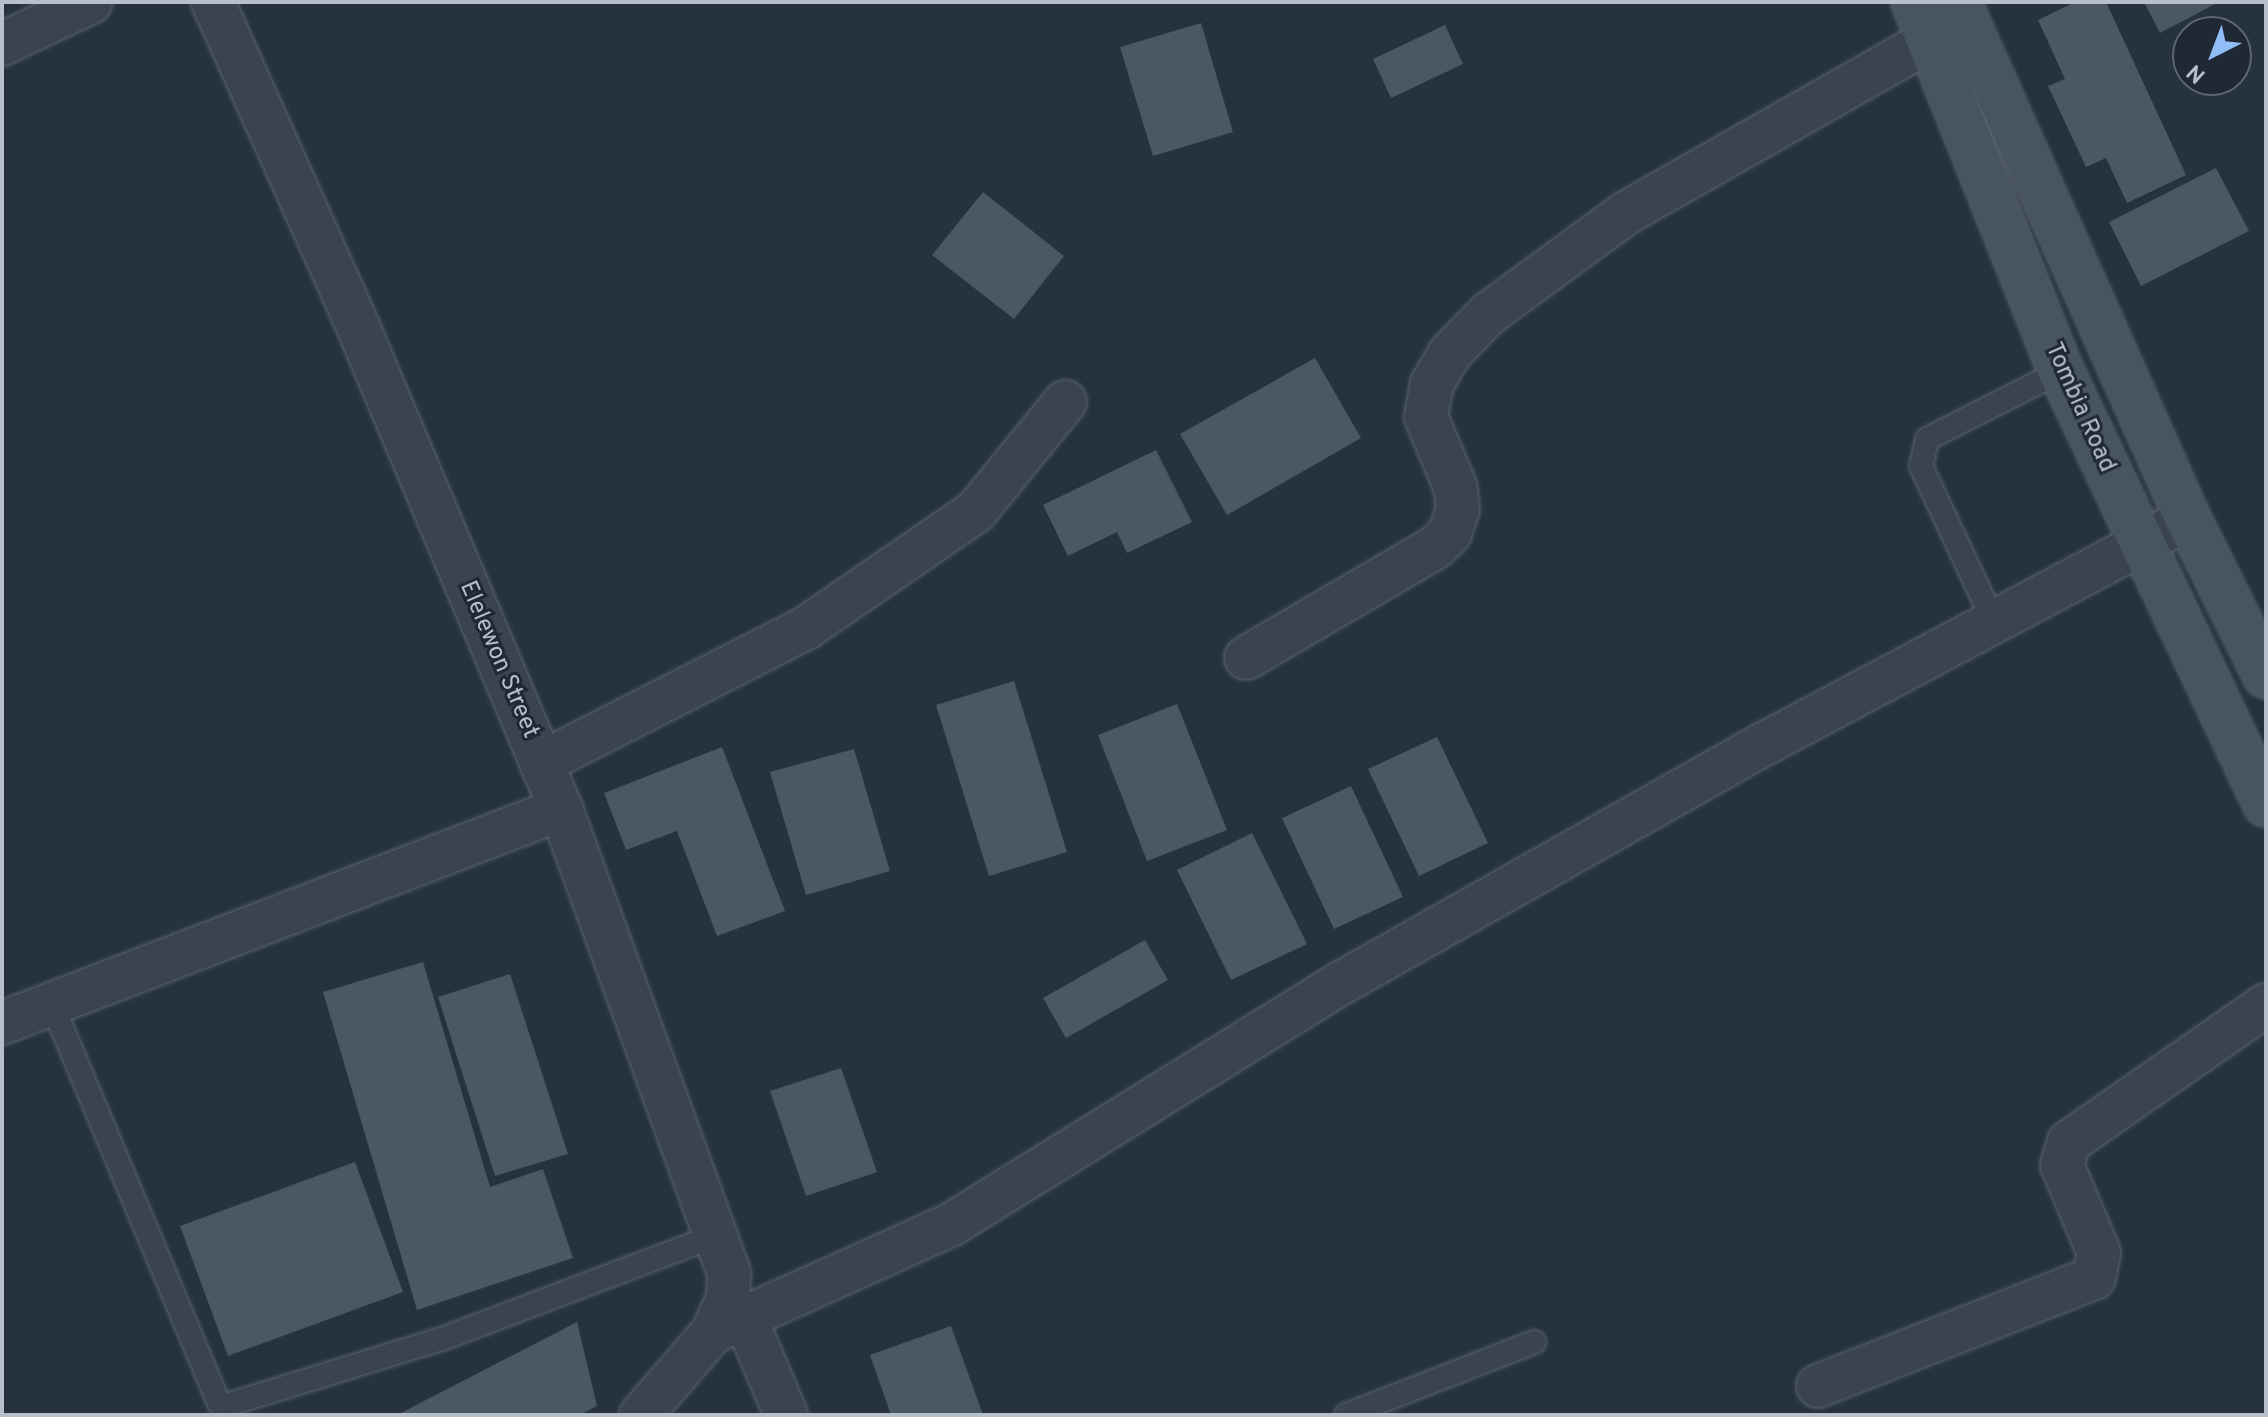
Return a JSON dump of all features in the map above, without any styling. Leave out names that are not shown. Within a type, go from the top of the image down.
[{"type":"main road","points":[[1958,2],[2188,519],[2266,676]]},
{"type":"main road","name":"Tombia Road","points":[[1922,21],[2061,371],[2140,544],[2266,804]]},
{"type":"street","points":[[2,44],[91,2]]},
{"type":"street","name":"Elelewon Street","points":[[213,2],[359,329],[561,809],[729,1274],[728,1323]]},
{"type":"street","points":[[1246,658],[1436,547],[1450,533],[1458,509],[1455,486],[1426,417],[1432,384],[1450,353],[1488,314],[1626,213],[1922,21]]},
{"type":"street","points":[[541,763],[806,628],[976,511],[1065,402]]},
{"type":"street","points":[[641,1415],[728,1323],[952,1224],[1343,982],[1560,864],[1768,742],[2188,519]]},
{"type":"street","points":[[2,1023],[561,809]]},
{"type":"street","points":[[1818,1386],[2094,1278],[2099,1253],[2062,1165],[2069,1142],[2266,1005]]},
{"type":"street","points":[[728,1323],[786,1415]]},
{"type":"lane","points":[[1994,622],[1921,466],[1927,439],[2061,371]]},
{"type":"lane","points":[[52,1004],[219,1403],[227,1405],[442,1339],[715,1236]]},
{"type":"lane","points":[[1346,1415],[1534,1342]]},
{"type":"building","points":[[2075,2],[2106,2],[2186,175],[2127,203],[2106,158],[2086,167],[2048,86],[2065,79],[2038,20]]},
{"type":"building","points":[[2144,2],[2219,2],[2192,16],[2172,16],[2172,27],[2160,33]]},
{"type":"building","points":[[1201,23],[1233,132],[1153,156],[1120,47]]},
{"type":"building","points":[[1445,25],[1463,64],[1391,98],[1373,59]]},
{"type":"building","points":[[2216,168],[2249,231],[2141,286],[2109,222]]},
{"type":"building","points":[[983,192],[1064,256],[1014,319],[932,255]]},
{"type":"building","points":[[1315,358],[1361,438],[1227,515],[1180,434]]},
{"type":"building","points":[[1156,450],[1192,522],[1127,553],[1117,532],[1068,556],[1043,505]]},
{"type":"building","points":[[1014,681],[1067,852],[989,876],[936,705]]},
{"type":"building","points":[[1177,704],[1227,830],[1147,861],[1098,735]]},
{"type":"building","points":[[1437,737],[1488,843],[1419,876],[1368,769]]},
{"type":"building","points":[[722,747],[785,911],[717,936],[677,831],[626,850],[604,793]]},
{"type":"building","points":[[854,749],[890,871],[806,895],[770,772]]},
{"type":"building","points":[[1351,786],[1403,897],[1334,929],[1282,818]]},
{"type":"building","points":[[1252,833],[1307,944],[1231,980],[1177,870]]},
{"type":"building","points":[[1145,940],[1168,980],[1066,1038],[1043,998]]},
{"type":"building","points":[[423,962],[490,1187],[543,1169],[573,1258],[417,1310],[323,992]]},
{"type":"building","points":[[510,974],[568,1154],[495,1176],[438,997]]},
{"type":"building","points":[[841,1068],[877,1172],[806,1196],[770,1091]]},
{"type":"building","points":[[355,1162],[403,1292],[228,1356],[180,1226]]},
{"type":"building","points":[[577,1322],[597,1406],[579,1415],[397,1415]]},
{"type":"building","points":[[951,1326],[983,1415],[891,1415],[870,1355]]}]
